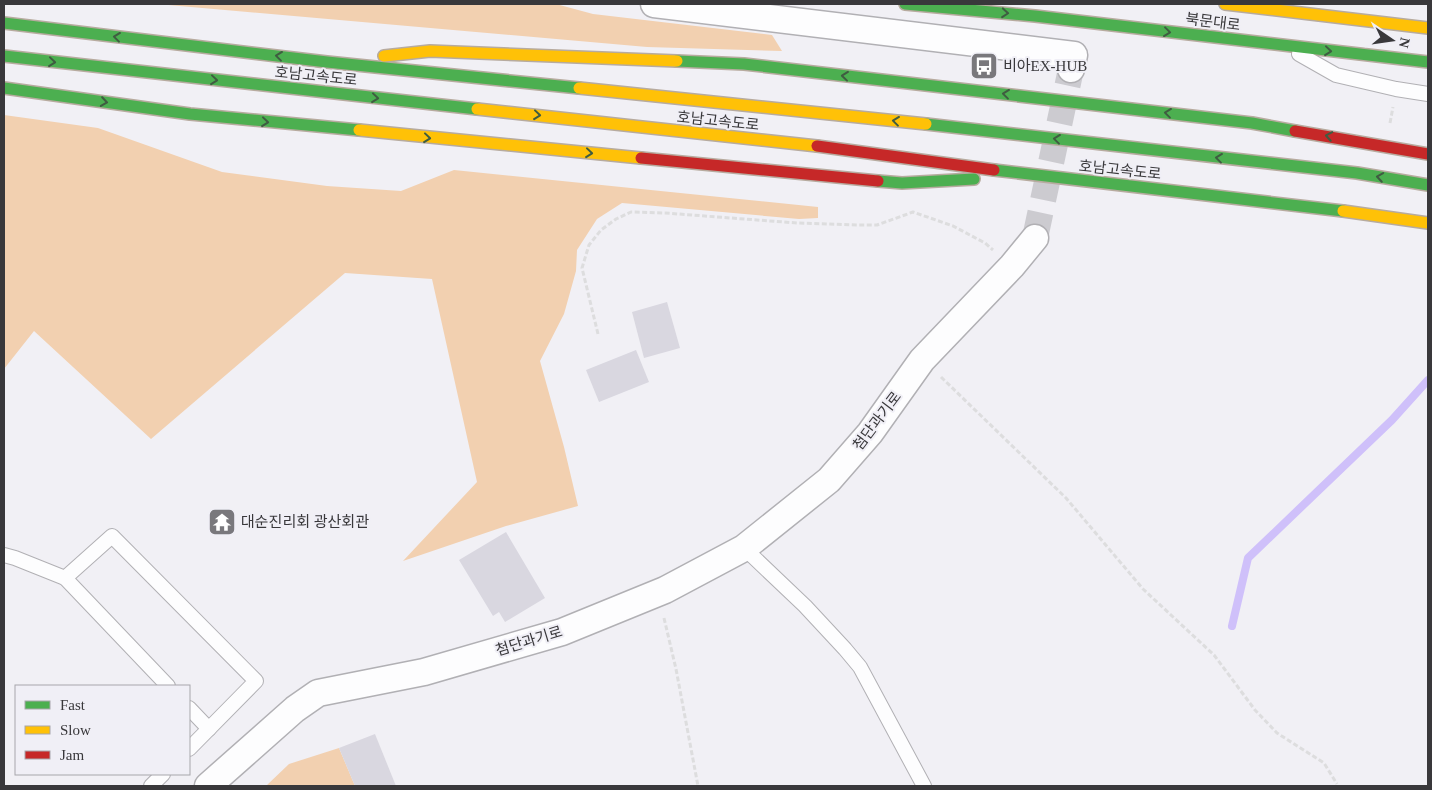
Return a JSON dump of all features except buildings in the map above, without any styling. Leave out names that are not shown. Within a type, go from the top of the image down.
[{"type":"main road","name":"북문대로","points":[[905,4],[1035,16],[1428,62]]},
{"type":"main road","name":"북문대로","points":[[1225,4],[1428,28]]},
{"type":"main road","name":"호남고속도로","points":[[4,23],[327,62],[828,113],[1357,173],[1428,185]]},
{"type":"main road","points":[[327,62],[430,51],[744,64],[1252,123],[1428,154]]},
{"type":"main road","name":"호남고속도로","points":[[4,56],[868,152],[1036,176],[1333,208],[1428,224]]},
{"type":"main road","points":[[4,88],[190,114],[902,184],[1036,176]]},
{"type":"street","points":[[654,4],[1074,55],[1071,69]]},
{"type":"street","name":"첨단과기로","points":[[208,786],[295,709],[318,693],[424,672],[562,632],[659,593],[744,548],[830,480],[870,434],[922,360],[1012,266],[1035,238]]},
{"type":"lane","points":[[1284,46],[1336,75],[1396,89],[1428,94]]},
{"type":"lane","points":[[66,578],[112,536],[256,682],[190,748]]},
{"type":"lane","points":[[744,548],[805,606],[846,649],[860,667],[924,786]]},
{"type":"lane","points":[[4,555],[66,578],[167,685]]},
{"type":"lane","points":[[190,709],[209,729]]},
{"type":"lane","points":[[151,786],[163,775]]},
{"type":"path","points":[[598,334],[582,268],[589,245],[601,230],[630,212],[665,212],[797,223],[878,225],[913,212],[961,230],[985,243],[1012,266]]},
{"type":"path","points":[[922,360],[944,379],[1066,498],[1143,589],[1214,655],[1255,710],[1276,733],[1324,764],[1336,784]]},
{"type":"path","points":[[659,593],[676,669],[698,786]]},
{"type":"shaded area","points":[[157,4],[556,4],[593,14],[772,35],[782,51],[647,47]]},
{"type":"shaded area","points":[[4,115],[98,128],[222,172],[327,186],[401,191],[454,170],[818,207],[818,218],[799,219],[622,203],[597,219],[577,250],[576,271],[564,314],[540,361],[578,506],[506,526],[403,561],[477,482],[432,279],[345,273],[151,439],[34,331],[4,369]]},
{"type":"shaded area","points":[[339,748],[355,786],[266,786],[289,764]]},
{"type":"waterway","points":[[1232,626],[1248,558],[1392,420],[1428,380]]},
{"type":"tunnel","points":[[1035,238],[1071,69]]},
{"type":"traffic: fast","points":[[905,4],[1035,16],[1428,62]]},
{"type":"traffic: fast","points":[[4,23],[327,62],[579,88]]},
{"type":"traffic: fast","points":[[4,56],[477,109]]},
{"type":"traffic: fast","points":[[677,61],[744,64],[1252,123],[1295,131]]},
{"type":"traffic: fast","points":[[4,88],[190,114],[359,130]]},
{"type":"traffic: fast","points":[[926,124],[1357,173],[1428,185]]},
{"type":"traffic: fast","points":[[994,170],[1343,211]]},
{"type":"traffic: fast","points":[[878,181],[902,183],[974,179]]},
{"type":"traffic: slow","points":[[1225,4],[1428,28]]},
{"type":"traffic: slow","points":[[384,56],[430,51],[677,61]]},
{"type":"traffic: slow","points":[[579,88],[926,124]]},
{"type":"traffic: slow","points":[[477,109],[817,146]]},
{"type":"traffic: slow","points":[[359,130],[641,158]]},
{"type":"traffic: slow","points":[[1343,211],[1428,223]]},
{"type":"traffic: jam","points":[[1295,131],[1428,154]]},
{"type":"traffic: jam","points":[[817,146],[994,170]]},
{"type":"traffic: jam","points":[[641,158],[878,181]]},
{"type":"place","name":"비아EX-HUB","points":[[984,66]]},
{"type":"place","name":"대순진리회 광산회관","points":[[222,522]]}]
